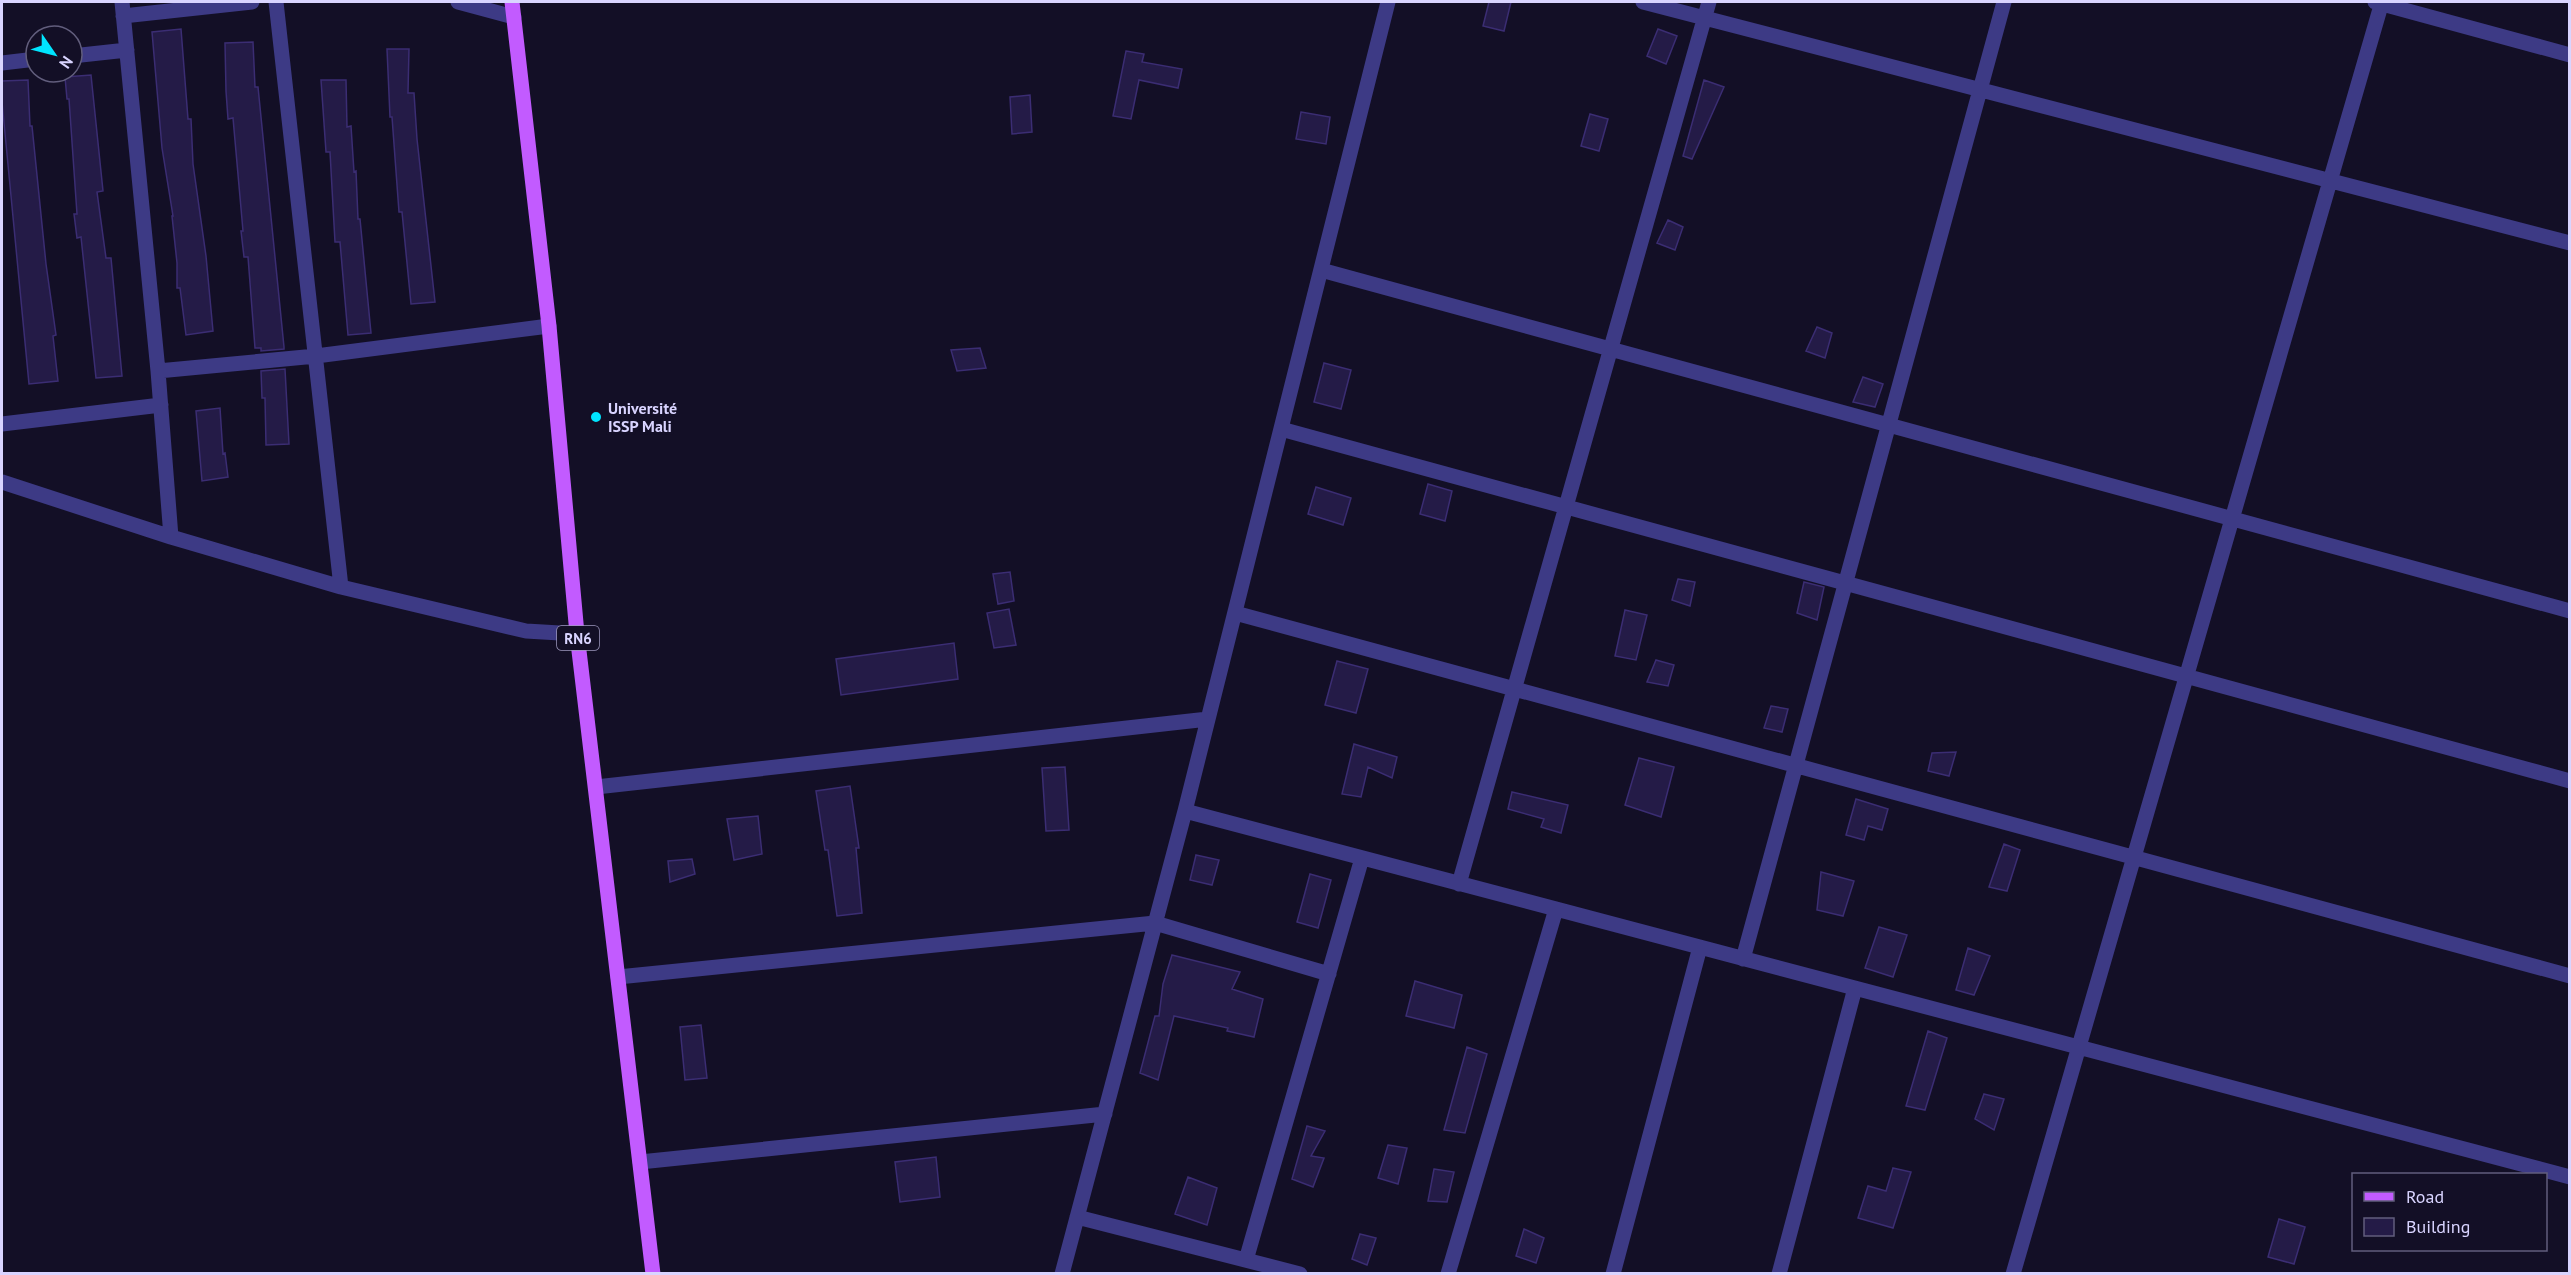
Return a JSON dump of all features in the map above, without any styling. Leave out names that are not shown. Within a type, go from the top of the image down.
[{"type":"main road","name":"RN6","points":[[513,9],[549,326],[577,634],[653,1274]]},
{"type":"street","points":[[171,537],[158,371],[123,9],[252,2]]},
{"type":"street","points":[[276,2],[341,587]]},
{"type":"street","points":[[458,2],[513,9]]},
{"type":"street","points":[[1062,1274],[1185,811],[1388,2]]},
{"type":"street","points":[[1643,2],[2570,243]]},
{"type":"street","points":[[1459,884],[1709,2]]},
{"type":"street","points":[[1743,959],[2004,2]]},
{"type":"street","points":[[2013,1274],[2330,181],[2379,2],[2570,56]]},
{"type":"street","points":[[84,55],[127,50]]},
{"type":"street","points":[[2,63],[24,60]]},
{"type":"street","points":[[1321,270],[2570,611]]},
{"type":"street","points":[[158,371],[316,356],[549,326]]},
{"type":"street","points":[[2,424],[161,405]]},
{"type":"street","points":[[1281,429],[2570,781]]},
{"type":"street","points":[[2,482],[171,537],[341,587],[526,631],[577,634]]},
{"type":"street","points":[[1234,613],[2570,976]]},
{"type":"street","points":[[596,787],[1208,719]]},
{"type":"street","points":[[1185,811],[2570,1177]]},
{"type":"street","points":[[1246,1260],[1362,858]]},
{"type":"street","points":[[1448,1274],[1556,909]]},
{"type":"street","points":[[618,978],[1155,923],[1329,974]]},
{"type":"street","points":[[1613,1274],[1700,947]]},
{"type":"street","points":[[1779,1274],[1855,988]]},
{"type":"street","points":[[640,1162],[1105,1114]]},
{"type":"street","points":[[1077,1217],[1300,1274]]},
{"type":"building","points":[[1489,2],[1511,2],[1504,31],[1483,26]]},
{"type":"building","points":[[181,29],[188,119],[191,119],[193,164],[206,256],[213,331],[186,335],[180,288],[177,288],[173,216],[162,148],[152,32]]},
{"type":"building","points":[[1658,29],[1677,36],[1666,64],[1647,56]]},
{"type":"building","points":[[253,42],[255,87],[258,87],[284,347],[284,349],[261,351],[261,348],[255,348],[248,257],[244,257],[241,231],[243,231],[233,118],[228,119],[226,91],[225,43]]},
{"type":"building","points":[[387,49],[409,49],[408,93],[414,93],[435,302],[411,304],[402,212],[399,212],[392,117],[390,117]]},
{"type":"building","points":[[1126,51],[1144,54],[1142,62],[1182,69],[1178,88],[1139,80],[1131,119],[1113,116]]},
{"type":"building","points":[[91,75],[103,191],[97,192],[106,258],[111,258],[122,376],[96,378],[81,237],[77,238],[69,99],[67,99],[66,84],[84,84],[84,76]]},
{"type":"building","points":[[24,80],[24,84],[28,84],[30,126],[32,126],[46,264],[56,335],[53,336],[58,381],[29,384],[2,102],[2,81]]},
{"type":"building","points":[[321,80],[346,80],[347,127],[351,126],[358,219],[360,219],[371,333],[348,335],[340,242],[335,242],[330,152],[326,152]]},
{"type":"building","points":[[1704,80],[1724,87],[1692,159],[1683,156]]},
{"type":"building","points":[[1030,95],[1032,132],[1012,134],[1010,97]]},
{"type":"building","points":[[1301,112],[1330,117],[1326,144],[1296,139]]},
{"type":"building","points":[[1590,114],[1608,119],[1599,151],[1581,146]]},
{"type":"building","points":[[1668,220],[1683,227],[1675,250],[1657,243]]},
{"type":"building","points":[[1817,327],[1832,333],[1825,358],[1806,351]]},
{"type":"building","points":[[980,348],[986,368],[957,371],[951,350]]},
{"type":"building","points":[[1324,363],[1351,370],[1341,409],[1314,402]]},
{"type":"building","points":[[285,369],[289,444],[266,445],[265,398],[262,398],[261,371]]},
{"type":"building","points":[[1863,377],[1883,384],[1875,407],[1853,402]]},
{"type":"building","points":[[220,408],[223,454],[225,453],[228,477],[202,481],[196,411]]},
{"type":"building","points":[[1428,484],[1452,491],[1445,521],[1420,514]]},
{"type":"building","points":[[1316,487],[1351,498],[1343,525],[1308,514]]},
{"type":"building","points":[[1010,572],[1014,601],[998,604],[993,574]]},
{"type":"building","points":[[1678,579],[1695,582],[1690,606],[1672,600]]},
{"type":"building","points":[[1804,582],[1824,587],[1817,620],[1797,613]]},
{"type":"building","points":[[1009,609],[1016,645],[994,648],[987,613]]},
{"type":"building","points":[[1625,610],[1647,615],[1636,660],[1615,656]]},
{"type":"building","points":[[954,643],[958,679],[841,695],[836,659]]},
{"type":"building","points":[[1656,660],[1674,665],[1668,686],[1647,682]]},
{"type":"building","points":[[1337,661],[1368,669],[1356,713],[1325,705]]},
{"type":"building","points":[[1771,706],[1788,709],[1782,732],[1764,728]]},
{"type":"building","points":[[1354,744],[1397,757],[1392,778],[1368,767],[1361,797],[1342,794]]},
{"type":"building","points":[[1956,752],[1949,776],[1928,771],[1932,753]]},
{"type":"building","points":[[1639,758],[1674,767],[1661,817],[1625,805]]},
{"type":"building","points":[[1065,767],[1069,830],[1046,831],[1042,768]]},
{"type":"building","points":[[850,786],[859,848],[856,848],[862,913],[837,916],[828,850],[825,850],[816,791]]},
{"type":"building","points":[[1512,792],[1568,805],[1561,833],[1541,827],[1544,819],[1508,809]]},
{"type":"building","points":[[1856,799],[1888,809],[1882,830],[1868,826],[1864,840],[1846,835]]},
{"type":"building","points":[[758,816],[762,854],[734,860],[727,819]]},
{"type":"building","points":[[2004,844],[2020,850],[2007,891],[1989,887]]},
{"type":"building","points":[[1196,855],[1219,860],[1212,885],[1190,880]]},
{"type":"building","points":[[692,859],[695,874],[670,882],[668,861]]},
{"type":"building","points":[[1821,872],[1854,881],[1843,916],[1817,910]]},
{"type":"building","points":[[1310,874],[1331,880],[1318,928],[1297,922]]},
{"type":"building","points":[[1879,927],[1907,935],[1893,977],[1865,968]]},
{"type":"building","points":[[1968,948],[1990,956],[1974,995],[1956,990]]},
{"type":"building","points":[[1172,955],[1240,972],[1232,989],[1263,999],[1254,1037],[1227,1031],[1228,1028],[1174,1016],[1158,1080],[1140,1073],[1155,1016],[1159,1016],[1163,984]]},
{"type":"building","points":[[1415,981],[1462,995],[1454,1028],[1406,1016]]},
{"type":"building","points":[[701,1025],[707,1078],[685,1080],[680,1027]]},
{"type":"building","points":[[1928,1031],[1947,1038],[1925,1110],[1906,1106]]},
{"type":"building","points":[[1467,1047],[1487,1054],[1465,1133],[1444,1130]]},
{"type":"building","points":[[1984,1094],[2004,1099],[1994,1130],[1975,1119]]},
{"type":"building","points":[[1307,1126],[1325,1131],[1311,1156],[1324,1158],[1313,1187],[1292,1179]]},
{"type":"building","points":[[1388,1145],[1407,1148],[1398,1184],[1378,1178]]},
{"type":"building","points":[[936,1157],[940,1197],[900,1202],[895,1162]]},
{"type":"building","points":[[1893,1168],[1911,1172],[1893,1228],[1858,1218],[1868,1186],[1886,1191]]},
{"type":"building","points":[[1434,1169],[1454,1172],[1447,1202],[1428,1201]]},
{"type":"building","points":[[1188,1177],[1217,1188],[1207,1225],[1175,1214]]},
{"type":"building","points":[[2279,1219],[2305,1227],[2294,1264],[2268,1257]]},
{"type":"building","points":[[1524,1229],[1544,1238],[1536,1263],[1516,1256]]},
{"type":"building","points":[[1360,1234],[1376,1238],[1367,1265],[1352,1259]]},
{"type":"place","name":"Université ISSP Mali","points":[[596,417]]}]
